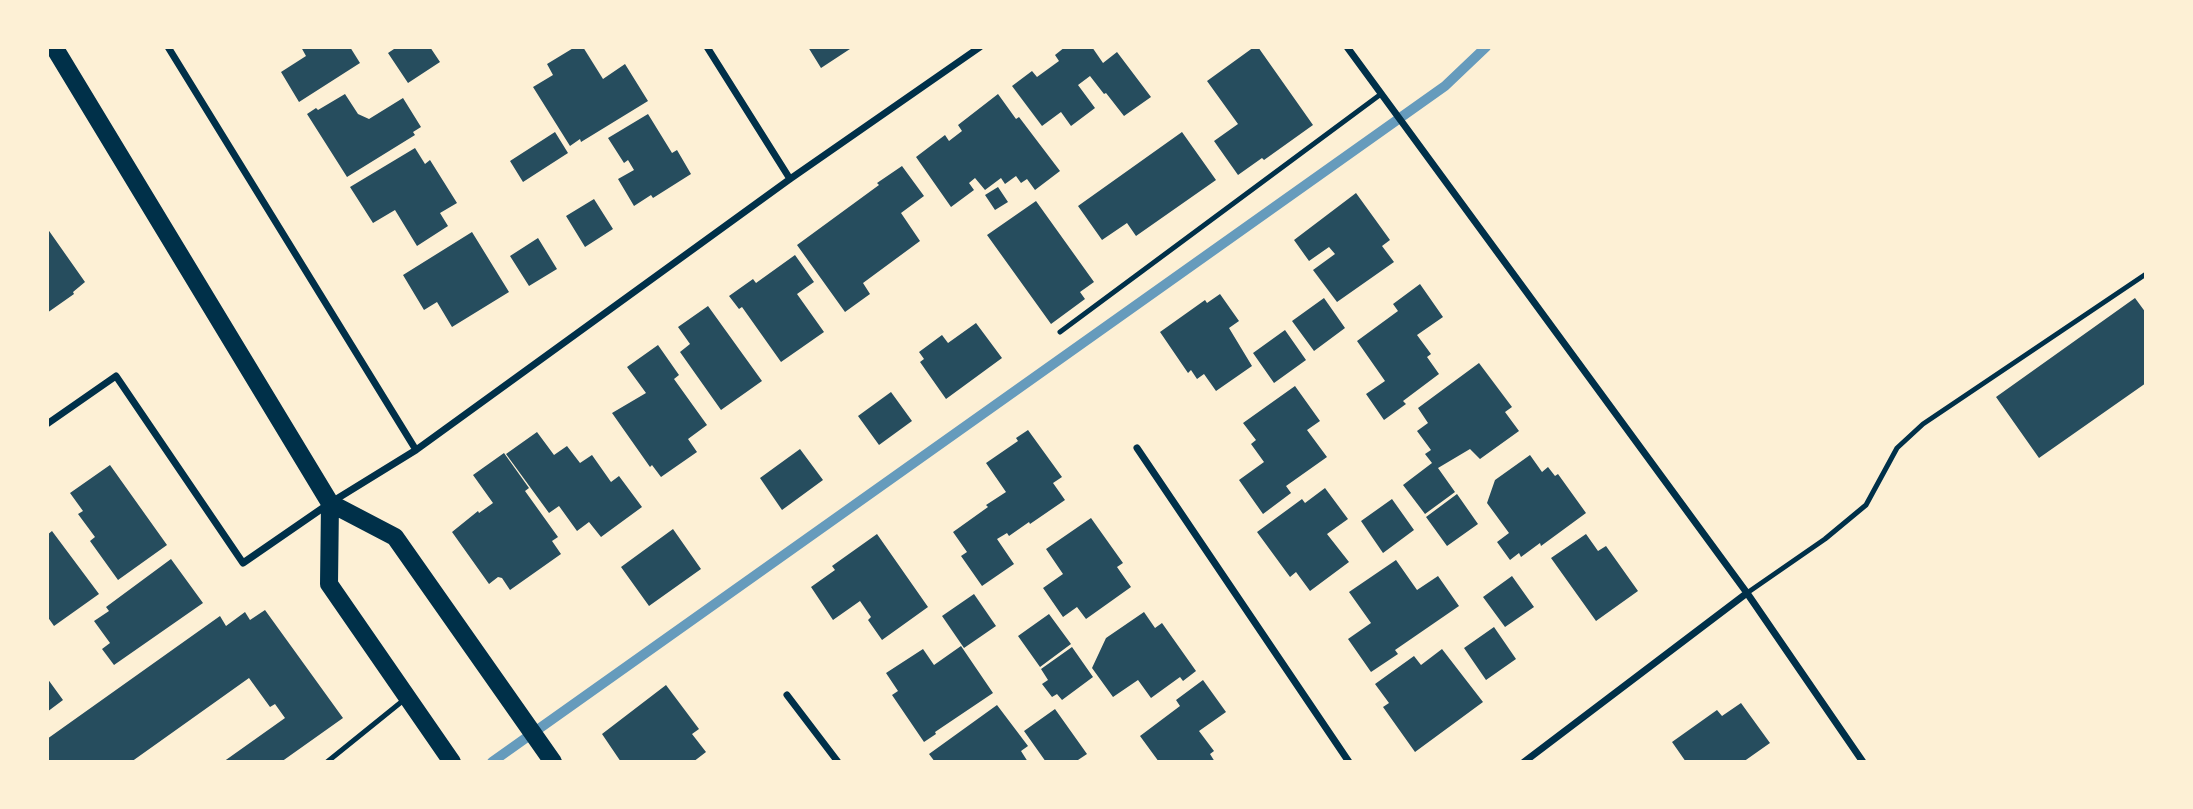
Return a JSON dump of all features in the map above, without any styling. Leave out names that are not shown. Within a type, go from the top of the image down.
[{"type":"main road","points":[[54,47],[330,503],[395,537],[549,756]]},
{"type":"main road","points":[[330,503],[329,584],[452,762]]},
{"type":"street","points":[[168,47],[416,450]]},
{"type":"street","points":[[707,47],[790,179]]},
{"type":"street","points":[[47,424],[116,376],[243,564],[330,503],[416,450],[790,179],[980,47]]},
{"type":"street","points":[[1348,48],[1747,593],[1863,762]]},
{"type":"street","points":[[1137,448],[1349,762]]},
{"type":"street","points":[[1524,762],[1747,593]]},
{"type":"street","points":[[787,695],[838,762]]},
{"type":"lane","points":[[1060,332],[1381,94]]},
{"type":"lane","points":[[1747,593],[1825,540],[1866,505],[1897,448],[1923,424],[2146,274]]},
{"type":"lane","points":[[327,762],[407,697]]},
{"type":"building","points":[[301,47],[350,47],[360,63],[299,102],[281,72],[306,56]]},
{"type":"building","points":[[397,47],[430,47],[440,62],[408,83],[388,53]]},
{"type":"building","points":[[575,47],[583,47],[603,79],[625,64],[648,101],[570,146],[533,87],[553,75],[547,64]]},
{"type":"building","points":[[808,47],[853,47],[821,68]]},
{"type":"building","points":[[1065,47],[1092,47],[1103,63],[1117,52],[1151,97],[1124,116],[1090,76],[1078,85],[1095,108],[1071,126],[1061,112],[1042,126],[1012,86],[1032,71],[1037,77],[1059,61],[1055,55]]},
{"type":"building","points":[[1254,47],[1258,47],[1313,125],[1238,175],[1214,141],[1238,124],[1207,81]]},
{"type":"building","points":[[345,94],[358,114],[369,119],[403,98],[421,127],[413,132],[415,135],[347,177],[307,114]]},
{"type":"building","points":[[998,94],[1060,171],[1035,190],[1027,179],[1021,183],[1016,176],[1005,184],[1001,178],[985,190],[975,178],[969,183],[974,190],[951,207],[916,157],[945,135],[949,141],[962,131],[958,125]]},
{"type":"building","points":[[648,114],[672,153],[677,150],[691,174],[653,198],[651,195],[634,206],[618,179],[634,170],[628,160],[624,163],[608,138]]},
{"type":"building","points":[[555,132],[568,153],[523,182],[510,161]]},
{"type":"building","points":[[1182,132],[1216,180],[1136,236],[1127,223],[1102,240],[1078,206]]},
{"type":"building","points":[[415,148],[425,164],[430,160],[457,203],[440,213],[448,226],[417,246],[395,210],[373,223],[350,187]]},
{"type":"building","points":[[902,166],[924,196],[901,213],[920,241],[863,283],[870,294],[845,312],[797,245]]},
{"type":"building","points":[[998,187],[1008,202],[995,210],[985,195]]},
{"type":"building","points":[[1356,193],[1390,240],[1382,246],[1394,262],[1337,302],[1313,270],[1335,254],[1329,247],[1309,261],[1294,240]]},
{"type":"building","points":[[594,199],[613,229],[585,247],[566,216]]},
{"type":"building","points":[[1036,201],[1094,282],[1080,292],[1085,299],[1051,324],[987,235]]},
{"type":"building","points":[[47,228],[85,282],[74,294],[47,313]]},
{"type":"building","points":[[472,232],[509,292],[452,327],[437,302],[424,310],[403,275]]},
{"type":"building","points":[[538,238],[557,269],[529,286],[510,256]]},
{"type":"building","points":[[795,255],[814,282],[797,294],[824,332],[781,362],[742,307],[739,309],[729,296],[753,279],[756,283]]},
{"type":"building","points":[[1420,284],[1443,317],[1417,335],[1431,354],[1427,357],[1439,374],[1403,401],[1406,404],[1384,420],[1366,394],[1385,381],[1357,341],[1398,311],[1393,304]]},
{"type":"building","points":[[1220,294],[1239,321],[1229,328],[1252,366],[1216,391],[1204,374],[1197,379],[1191,370],[1188,373],[1160,332],[1205,300],[1207,303]]},
{"type":"building","points":[[1324,298],[1345,328],[1314,351],[1292,321]]},
{"type":"building","points":[[2135,298],[2146,313],[2146,383],[2039,458],[1996,397]]},
{"type":"building","points":[[708,306],[762,381],[721,410],[680,352],[690,344],[678,327]]},
{"type":"building","points":[[976,323],[1002,358],[946,399],[920,362],[924,359],[919,352],[942,335],[948,343]]},
{"type":"building","points":[[1285,330],[1306,360],[1274,383],[1253,353]]},
{"type":"building","points":[[658,345],[679,375],[674,379],[707,425],[688,439],[697,452],[661,477],[652,465],[650,467],[612,413],[646,393],[627,367]]},
{"type":"building","points":[[1479,363],[1512,407],[1505,412],[1519,431],[1480,459],[1470,449],[1438,468],[1455,492],[1425,514],[1403,485],[1432,463],[1425,454],[1431,450],[1417,431],[1428,423],[1418,408]]},
{"type":"building","points":[[1295,386],[1320,421],[1307,430],[1327,457],[1286,486],[1291,493],[1263,514],[1239,480],[1264,462],[1251,444],[1256,440],[1243,423]]},
{"type":"building","points":[[891,392],[912,421],[879,445],[858,416]]},
{"type":"building","points":[[1028,430],[1062,477],[1053,483],[1065,500],[1030,524],[1029,522],[1009,536],[1007,533],[997,539],[1014,564],[982,586],[961,556],[967,552],[953,532],[1006,492],[986,463],[1018,441],[1016,438]]},
{"type":"building","points":[[537,432],[554,455],[567,446],[580,463],[592,455],[611,482],[619,476],[642,507],[601,537],[589,522],[577,531],[559,506],[549,513],[506,454]]},
{"type":"building","points":[[800,449],[823,480],[782,510],[760,478]]},
{"type":"building","points":[[504,453],[529,488],[525,491],[558,537],[552,541],[561,554],[510,590],[502,578],[498,577],[489,584],[452,532],[478,511],[479,513],[493,503],[473,475]]},
{"type":"building","points":[[1530,455],[1542,472],[1548,467],[1555,476],[1558,474],[1586,513],[1541,546],[1540,543],[1521,557],[1519,553],[1510,560],[1497,542],[1509,533],[1487,503],[1495,480]]},
{"type":"building","points":[[110,465],[167,545],[118,580],[90,541],[95,537],[78,514],[83,511],[70,493]]},
{"type":"building","points":[[1325,488],[1348,519],[1327,534],[1349,562],[1310,591],[1296,572],[1290,577],[1257,532],[1302,499],[1305,503]]},
{"type":"building","points":[[1457,494],[1478,524],[1447,546],[1426,517]]},
{"type":"building","points":[[1392,499],[1414,530],[1383,553],[1361,521]]},
{"type":"building","points":[[1091,518],[1123,563],[1117,567],[1131,587],[1086,619],[1077,607],[1063,617],[1043,588],[1063,574],[1046,549]]},
{"type":"building","points":[[673,529],[701,569],[649,606],[621,567]]},
{"type":"building","points":[[52,531],[99,594],[54,626],[47,616],[47,535]]},
{"type":"building","points":[[877,534],[928,607],[882,640],[868,620],[871,617],[860,601],[833,620],[811,587],[835,570],[832,566]]},
{"type":"building","points":[[1586,534],[1598,551],[1606,546],[1638,591],[1596,621],[1551,558]]},
{"type":"building","points":[[171,559],[203,603],[114,665],[102,649],[110,643],[94,621],[109,611],[106,607]]},
{"type":"building","points":[[1396,560],[1417,590],[1438,576],[1459,606],[1395,650],[1398,654],[1371,672],[1348,639],[1371,623],[1349,592]]},
{"type":"building","points":[[1512,576],[1534,607],[1505,627],[1483,597]]},
{"type":"building","points":[[974,594],[996,626],[964,648],[942,616]]},
{"type":"building","points":[[265,610],[343,718],[281,762],[223,762],[285,718],[275,704],[270,707],[249,678],[131,762],[47,762],[47,739],[220,616],[226,626],[245,612],[250,620]]},
{"type":"building","points":[[1144,612],[1155,628],[1162,623],[1196,671],[1183,681],[1180,677],[1151,698],[1138,680],[1113,697],[1092,668],[1106,638]]},
{"type":"building","points":[[1049,614],[1071,644],[1040,667],[1018,636]]},
{"type":"building","points":[[1494,627],[1516,659],[1486,680],[1464,648]]},
{"type":"building","points":[[961,646],[993,693],[924,742],[892,695],[898,691],[886,673],[923,649],[934,665]]},
{"type":"building","points":[[1072,647],[1093,677],[1062,700],[1057,694],[1052,697],[1042,684],[1048,680],[1041,669]]},
{"type":"building","points":[[1442,649],[1483,702],[1415,752],[1383,707],[1389,703],[1375,684],[1414,656],[1421,665]]},
{"type":"building","points":[[47,678],[63,700],[47,712]]},
{"type":"building","points":[[1203,680],[1226,712],[1199,731],[1214,751],[1210,754],[1215,762],[1159,762],[1140,736],[1180,706],[1176,700]]},
{"type":"building","points":[[666,685],[699,729],[692,734],[706,752],[693,762],[621,762],[602,734]]},
{"type":"building","points":[[1741,703],[1770,743],[1743,762],[1686,762],[1672,742],[1717,710],[1722,716]]},
{"type":"building","points":[[997,705],[1028,746],[1021,751],[1028,762],[935,762],[929,754]]},
{"type":"building","points":[[1055,709],[1087,754],[1075,762],[1046,762],[1024,731]]},
{"type":"waterway","points":[[492,762],[1445,86],[1486,47]]}]
